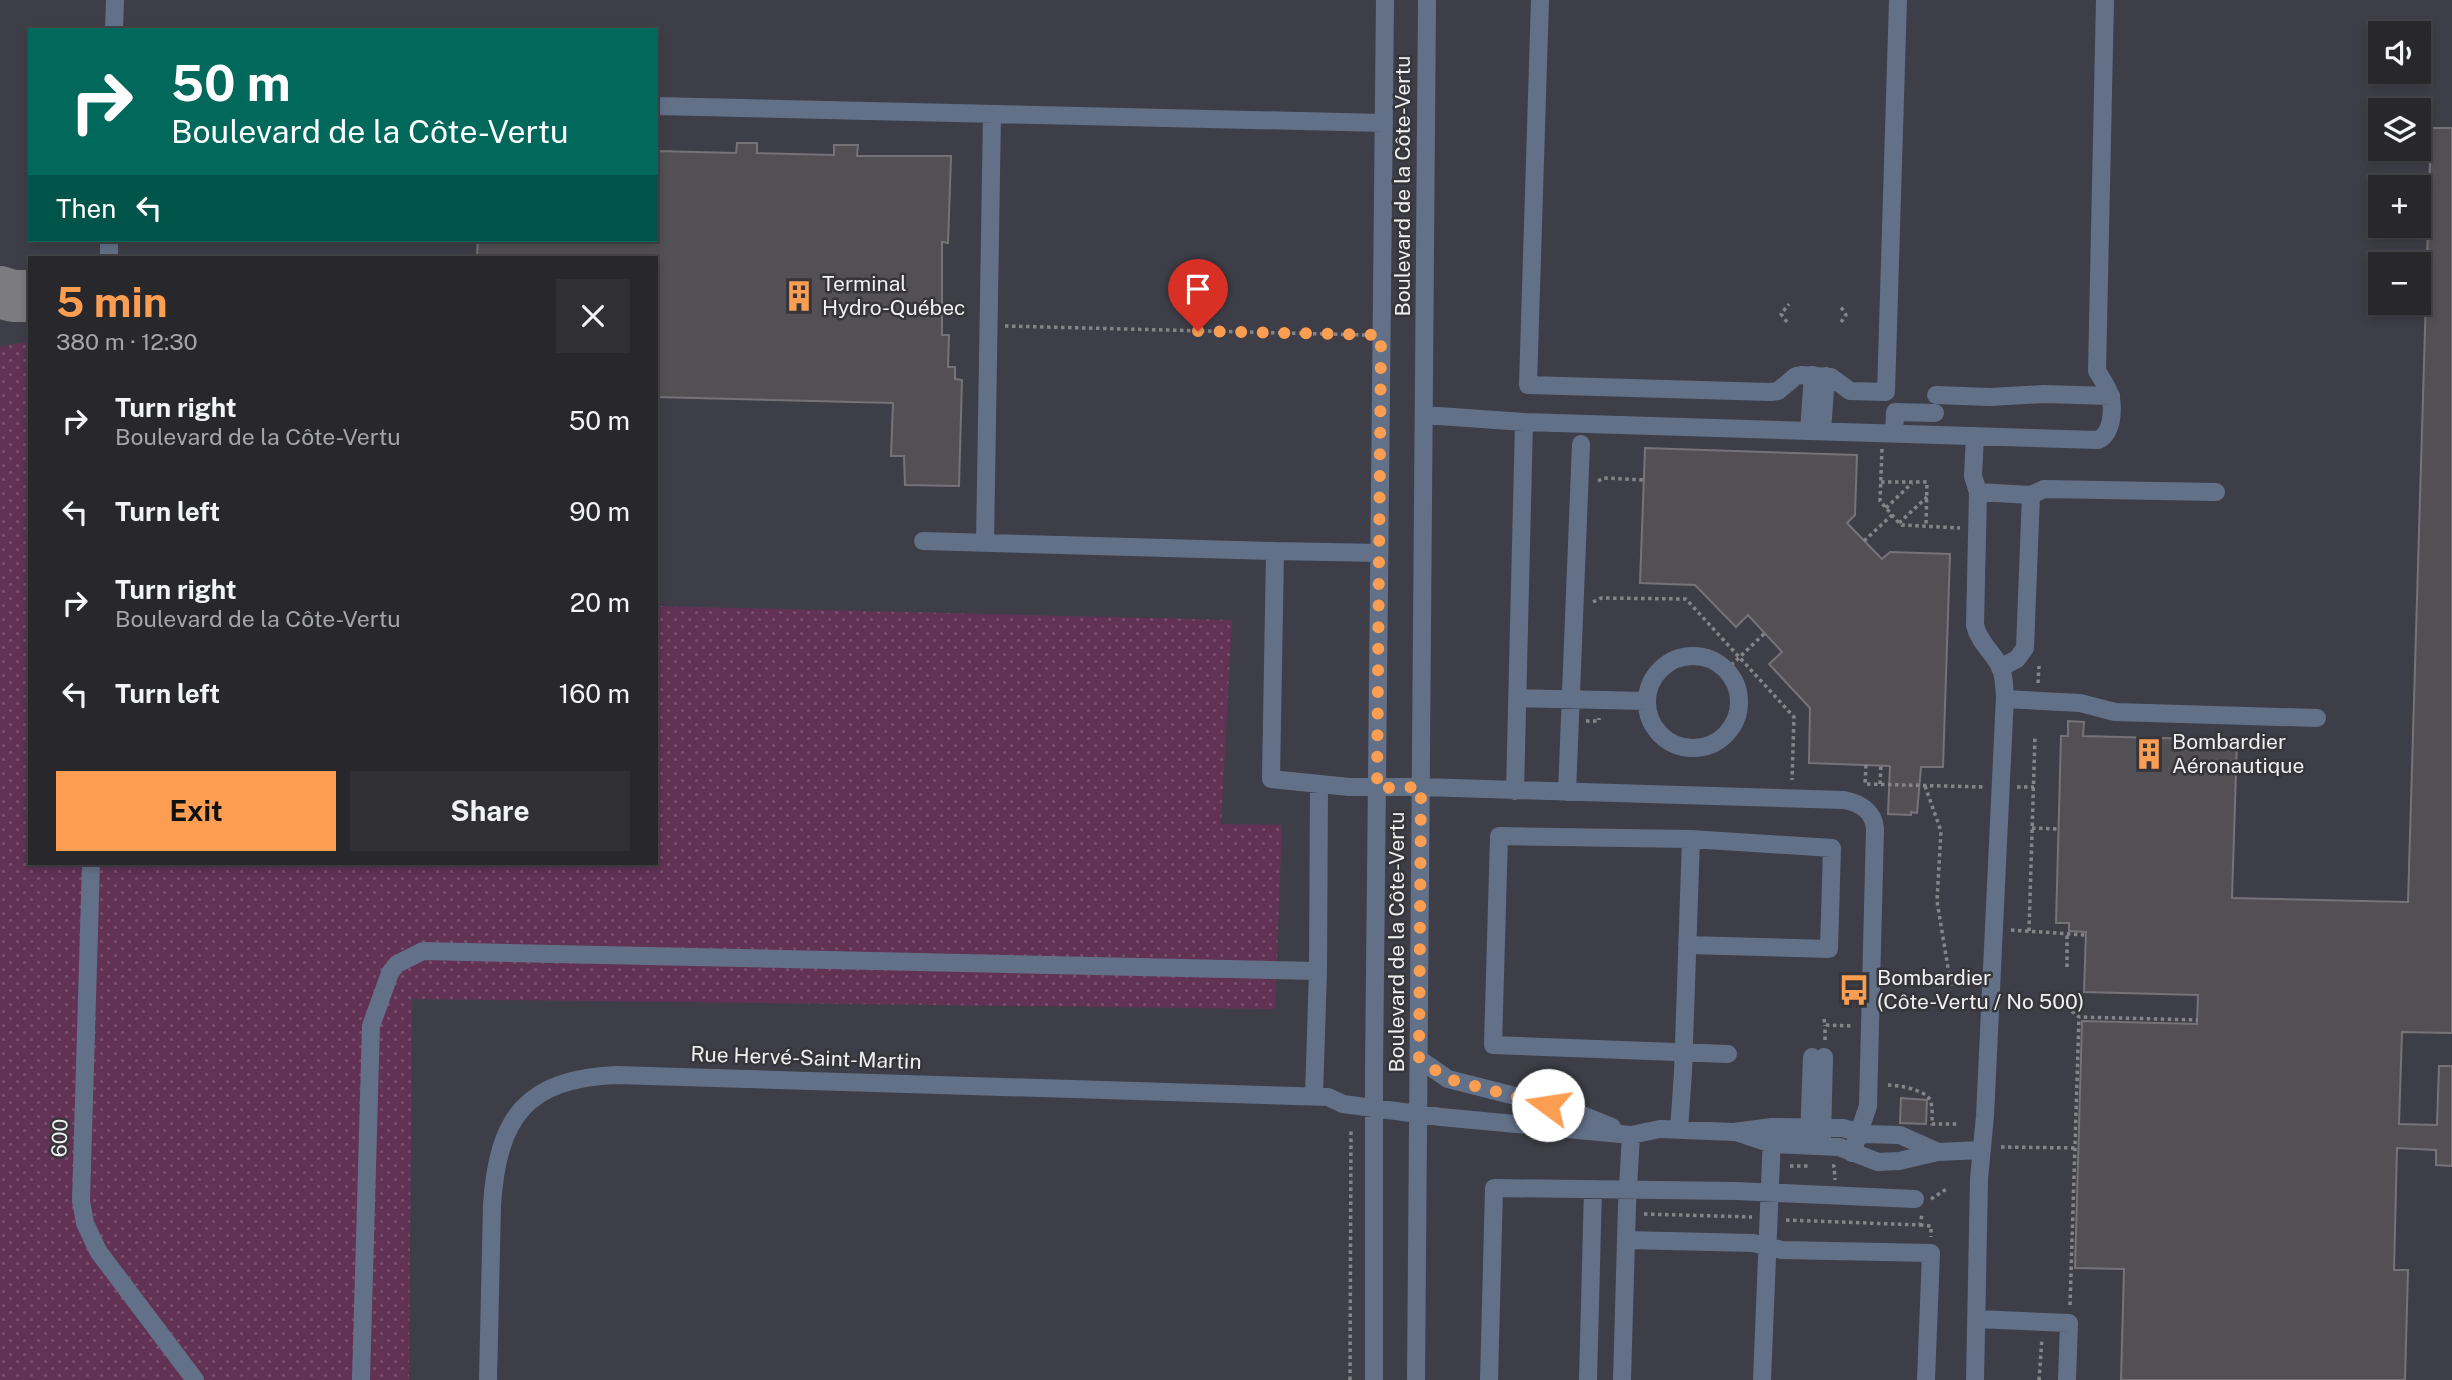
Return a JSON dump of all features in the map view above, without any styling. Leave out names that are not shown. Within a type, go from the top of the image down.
[{"type":"street","points":[[114,28],[115,0]]},
{"type":"street","name":"Boulevard de la Côte-Vertu","points":[[1374,1380],[1374,1107],[1385,0]]},
{"type":"street","name":"Boulevard de la Côte-Vertu","points":[[1416,1380],[1427,0]]},
{"type":"street","points":[[1540,0],[1528,385],[1770,392],[1782,388],[1796,376],[1836,379],[1850,391],[1886,392],[1898,0]]},
{"type":"street","points":[[1424,415],[1524,422],[2098,440],[2107,435],[2111,396],[2097,371],[2105,0]]},
{"type":"street","points":[[658,106],[1384,123]]},
{"type":"street","points":[[985,542],[992,114]]},
{"type":"street","points":[[1816,431],[1819,376]]},
{"type":"street","points":[[1936,395],[2111,396]]},
{"type":"street","points":[[1894,434],[1895,412],[1935,413]]},
{"type":"street","points":[[1515,790],[1524,422]]},
{"type":"street","points":[[1975,436],[1973,476],[1978,492],[1975,625],[1980,638],[2000,668],[2005,699],[1979,1179],[1975,1380]]},
{"type":"street","points":[[1566,792],[1581,444]]},
{"type":"street","points":[[1978,492],[2031,495],[2044,489],[2216,492]]},
{"type":"street","points":[[2000,668],[2017,659],[2025,648],[2031,495]]},
{"type":"street","points":[[923,541],[1379,553]]},
{"type":"street","points":[[1275,551],[1271,779],[1377,788],[1421,787],[1844,800],[1867,810],[1875,829],[1868,1105],[1852,1153]]},
{"type":"street","points":[[1698,656],[1713,660],[1726,670],[1734,681],[1738,711],[1723,737],[1695,748],[1680,746],[1667,740],[1656,730],[1649,716],[1649,686],[1657,673],[1668,663],[1683,657],[1698,656]]},
{"type":"street","points":[[1518,698],[1647,701]]},
{"type":"street","points":[[2005,699],[2080,703],[2115,712],[2318,718]]},
{"type":"street","points":[[1314,1096],[1320,784]]},
{"type":"street","points":[[1687,946],[1829,949],[1832,848],[1690,839],[1499,836],[1493,1045],[1728,1054]]},
{"type":"street","points":[[1679,1130],[1690,839]]},
{"type":"street","name":"600","points":[[91,865],[81,1201],[85,1223],[98,1251],[195,1380]]},
{"type":"street","points":[[361,1380],[372,1026],[390,973],[397,964],[423,951],[1318,971]]},
{"type":"street","points":[[1816,1137],[1818,1057]]},
{"type":"street","points":[[1419,1059],[1448,1079],[1570,1110],[1631,1135],[1622,1380]]},
{"type":"street","name":"Rue Hervé-Saint-Martin","points":[[488,1380],[494,1178],[510,1126],[526,1103],[544,1090],[591,1076],[1314,1096],[1328,1097],[1343,1104],[1631,1135],[1660,1129],[1816,1137]]},
{"type":"street","points":[[1816,1137],[1843,1129],[1900,1135],[1938,1152]]},
{"type":"street","points":[[1762,1380],[1772,1136]]},
{"type":"street","points":[[1816,1137],[1871,1160],[1889,1162],[1938,1152],[1982,1150]]},
{"type":"street","points":[[1489,1380],[1494,1188],[1769,1193],[1921,1204]]},
{"type":"street","points":[[1588,1380],[1593,1189]]},
{"type":"street","points":[[1626,1240],[1753,1243],[1782,1250],[1931,1253],[1927,1380]]},
{"type":"street","points":[[1977,1319],[2069,1323],[2067,1380]]},
{"type":"path","points":[[1787,322],[1781,314],[1789,304]]},
{"type":"path","points":[[1841,307],[1846,315],[1841,322]]},
{"type":"path","points":[[989,326],[1381,335]]},
{"type":"path","points":[[1882,448],[1880,502],[1899,523],[1962,528]]},
{"type":"path","points":[[1604,478],[1644,480]]},
{"type":"path","points":[[1881,482],[1927,482],[1926,526]]},
{"type":"path","points":[[1886,508],[1914,482]]},
{"type":"path","points":[[1899,523],[1927,497]]},
{"type":"path","points":[[1864,541],[1892,515]]},
{"type":"path","points":[[1601,598],[1686,599],[1794,717],[1792,786]]},
{"type":"path","points":[[1726,670],[1765,633]]},
{"type":"path","points":[[2038,683],[2039,666]]},
{"type":"path","points":[[2029,931],[2035,736]]},
{"type":"path","points":[[1866,765],[1865,784],[1986,787]]},
{"type":"path","points":[[1880,785],[1881,765]]},
{"type":"path","points":[[1925,786],[1941,831],[1937,901],[1951,986]]},
{"type":"path","points":[[2011,787],[2034,787]]},
{"type":"path","points":[[2032,828],[2059,829]]},
{"type":"path","points":[[2006,930],[2086,935]]},
{"type":"path","points":[[2067,934],[2067,967]]},
{"type":"path","points":[[2064,994],[2064,1004],[2079,1017],[2197,1020]]},
{"type":"path","points":[[2070,1305],[2079,1017]]},
{"type":"path","points":[[1824,1019],[1825,1025],[1853,1026]]},
{"type":"path","points":[[1888,1085],[1909,1087],[1927,1095],[1931,1102],[1932,1124],[1957,1124]]},
{"type":"path","points":[[1349,1380],[1351,1130]]},
{"type":"path","points":[[2001,1147],[2077,1147]]},
{"type":"path","points":[[1920,1226],[1921,1204],[1948,1188]]},
{"type":"path","points":[[1638,1214],[1757,1218]]},
{"type":"path","points":[[1780,1219],[1931,1226],[1931,1230]]},
{"type":"path","points":[[2039,1380],[2040,1341],[2045,1333]]},
{"type":"shaded area","points":[[0,0],[2452,0],[2452,1380],[0,1380]]},
{"type":"shaded area","points":[[28,341],[28,865],[658,865],[658,606],[1232,620],[1221,824],[1282,825],[1275,1009],[412,999],[409,1380],[0,1380],[0,347]]},
{"type":"building","name":"Bombardier Aéronautique","points":[[2431,128],[2452,128],[2452,1033],[2402,1032],[2399,1124],[2437,1125],[2439,1066],[2452,1066],[2452,1166],[2436,1165],[2436,1150],[2397,1148],[2394,1270],[2408,1270],[2405,1380],[2121,1380],[2124,1269],[2075,1268],[2082,1021],[2197,1024],[2198,995],[2084,992],[2086,932],[2069,931],[2069,923],[2056,923],[2061,736],[2068,736],[2068,721],[2084,722],[2083,736],[2237,740],[2232,898],[2408,902],[2425,315],[2431,315],[2431,252],[2427,252],[2428,238],[2431,238]]},
{"type":"building","name":"Terminal Hydro-Québec","points":[[737,143],[757,143],[757,153],[834,155],[834,145],[858,145],[857,156],[951,156],[948,243],[942,242],[942,335],[949,335],[948,367],[955,367],[955,379],[962,380],[959,486],[905,485],[904,456],[891,456],[893,403],[658,397],[658,256],[477,256],[478,242],[658,242],[658,151],[736,153]]},
{"type":"building","points":[[1645,448],[1857,455],[1855,515],[1847,523],[1882,559],[1890,552],[1950,554],[1943,767],[1921,767],[1917,813],[1888,814],[1890,766],[1809,763],[1810,708],[1769,664],[1782,652],[1748,615],[1736,627],[1695,585],[1640,583]]},
{"type":"building","points":[[1901,1098],[1927,1100],[1926,1124],[1900,1123]]},
{"type":"taxiway","points":[[0,292],[13,296],[28,296]]},
{"type":"place","name":"Terminal Hydro-Québec","points":[[799,296]]},
{"type":"place","name":"Bombardier Aéronautique","points":[[2149,754]]},
{"type":"place","name":"Bombardier (Côte-Vertu / No 500)","points":[[1854,990]]},
{"type":"route","points":[[1198,331],[1381,335],[1377,788],[1421,787],[1419,1059],[1448,1079],[1548,1105]]}]
